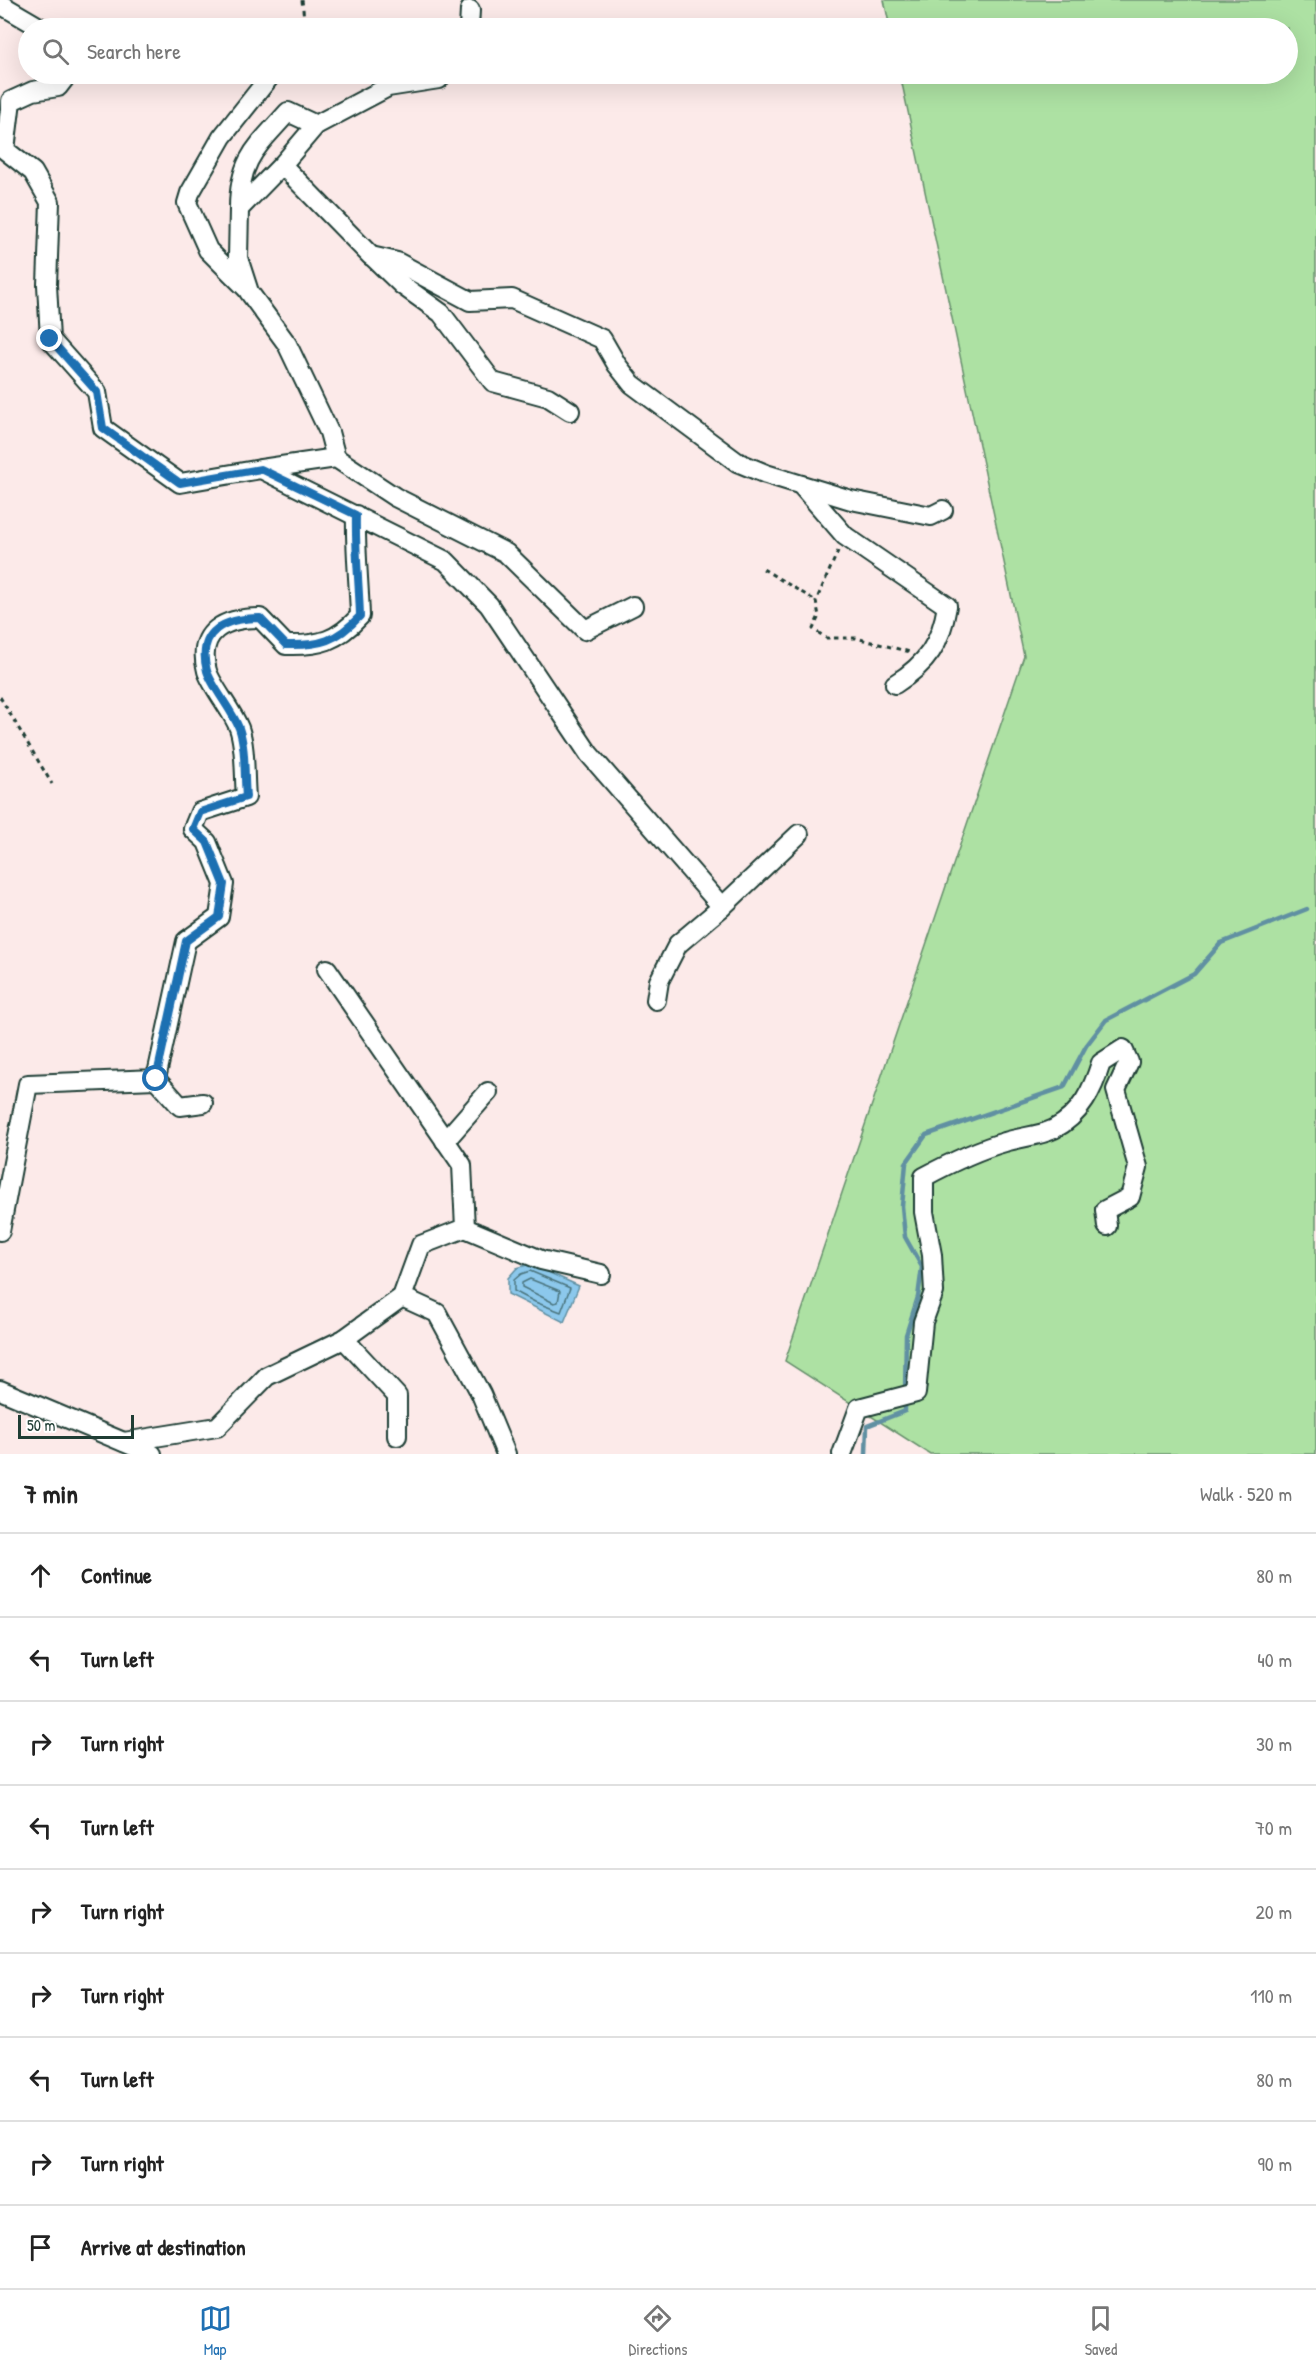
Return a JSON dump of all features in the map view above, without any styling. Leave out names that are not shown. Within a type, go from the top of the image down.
[{"type":"lane","points":[[0,4],[24,18]]},
{"type":"lane","points":[[470,10],[470,18]]},
{"type":"lane","points":[[60,84],[58,87],[33,91],[11,101],[5,150],[33,172],[50,202],[47,285],[50,339],[97,392],[103,428],[180,483],[336,458]]},
{"type":"lane","points":[[264,84],[222,137],[190,193],[187,203],[208,250],[249,292],[287,344],[329,432],[336,458],[395,497],[506,553],[585,630],[633,606]]},
{"type":"lane","points":[[239,209],[282,165],[315,124],[388,87],[407,84]]},
{"type":"lane","points":[[249,292],[238,258],[239,185],[250,154],[288,112],[315,124]]},
{"type":"lane","points":[[282,165],[402,285],[441,313],[493,382],[548,397],[570,411]]},
{"type":"lane","points":[[371,256],[397,262],[470,301],[512,299],[602,339],[617,365],[632,384],[696,435],[737,462],[851,500],[932,516],[943,510]]},
{"type":"lane","points":[[261,469],[446,561],[489,605],[589,754],[722,907]]},
{"type":"lane","points":[[801,485],[845,536],[947,606],[942,634],[914,672],[895,684]]},
{"type":"lane","points":[[156,1079],[186,941],[219,917],[224,884],[207,842],[193,829],[200,812],[246,797],[239,729],[207,672],[206,646],[215,628],[238,618],[260,618],[286,645],[313,646],[344,633],[360,616],[359,575],[355,552],[356,515]]},
{"type":"lane","points":[[656,1000],[659,981],[678,944],[722,907],[799,834]]},
{"type":"lane","points":[[327,969],[462,1165],[465,1228]]},
{"type":"lane","points":[[842,1454],[845,1452],[859,1408],[916,1393],[923,1322],[934,1292],[932,1255],[924,1212],[924,1177],[959,1158],[1004,1142],[1054,1129],[1075,1113],[1092,1093],[1101,1063],[1123,1049],[1129,1062],[1116,1090],[1138,1167],[1130,1197],[1105,1210],[1107,1226]]},
{"type":"lane","points":[[156,1079],[180,1106],[203,1103]]},
{"type":"lane","points":[[0,1230],[28,1084],[156,1079]]},
{"type":"lane","points":[[445,1141],[488,1092]]},
{"type":"lane","points":[[124,1442],[217,1427],[267,1376],[344,1339],[402,1297],[421,1245],[465,1228],[541,1260],[601,1274]]},
{"type":"lane","points":[[402,1297],[437,1313],[481,1394],[506,1454]]},
{"type":"lane","points":[[344,1339],[396,1396],[396,1436]]},
{"type":"lane","points":[[0,1390],[152,1454]]},
{"type":"path","points":[[302,0],[304,18]]},
{"type":"path","points":[[845,536],[816,602],[819,616],[813,630],[826,638],[856,638],[926,657]]},
{"type":"path","points":[[763,569],[816,602]]},
{"type":"path","points":[[0,697],[52,784]]},
{"type":"green space","points":[[884,0],[1316,0],[1316,1454],[930,1454],[785,1361],[1024,656],[902,84],[1298,84],[1298,18],[888,18]]},
{"type":"water","points":[[530,1264],[579,1286],[564,1322],[508,1294],[508,1278],[517,1268]]},
{"type":"waterway","points":[[905,1391],[906,1335],[918,1297],[922,1267],[905,1237],[902,1206],[906,1163],[926,1135],[1064,1087],[1086,1046],[1106,1020],[1194,974],[1221,943],[1307,909]]},
{"type":"waterway","points":[[866,1454],[867,1426],[905,1411],[905,1399]]},
{"type":"route","points":[[50,339],[97,392],[103,428],[180,483],[261,469],[356,515],[355,552],[359,575],[360,616],[344,633],[313,646],[286,645],[260,618],[238,618],[215,628],[206,646],[207,672],[239,729],[246,797],[228,800],[200,812],[193,829],[207,842],[224,884],[219,917],[186,941],[156,1079]]}]
